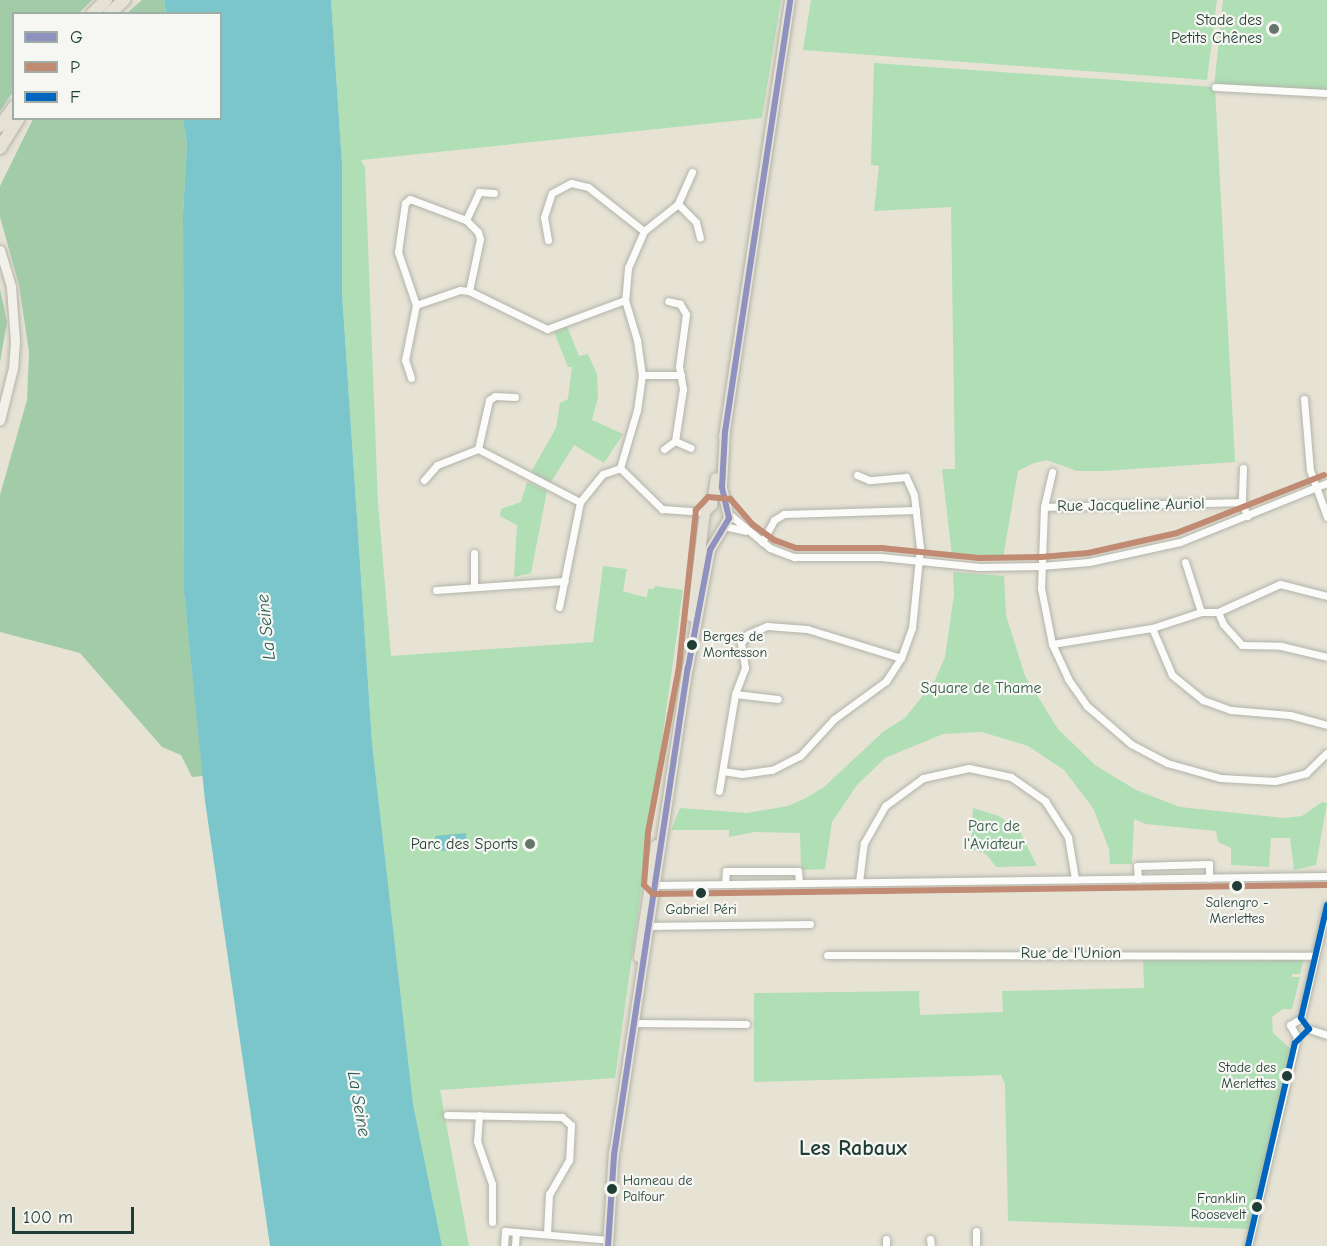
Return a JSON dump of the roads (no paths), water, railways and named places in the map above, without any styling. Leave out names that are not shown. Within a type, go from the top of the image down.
[{"type":"highway","points":[[94,12],[106,0]]},
{"type":"highway","points":[[111,12],[124,0]]},
{"type":"highway","points":[[0,126],[12,109]]},
{"type":"highway","points":[[0,148],[18,120]]},
{"type":"main road","points":[[653,885],[688,668],[708,512],[726,432],[790,0]]},
{"type":"main road","points":[[0,250],[10,287],[15,341],[13,368],[0,420]]},
{"type":"main road","points":[[688,668],[710,550],[723,526],[727,510],[722,487],[726,432]]},
{"type":"main road","points":[[708,512],[727,510]]},
{"type":"main road","points":[[708,512],[711,526],[723,526]]},
{"type":"main road","points":[[614,1155],[649,925],[657,835],[672,771]]},
{"type":"main road","points":[[608,1243],[618,1095],[649,925]]},
{"type":"street","points":[[1215,87],[1327,93]]},
{"type":"street","points":[[620,468],[637,410],[642,375],[637,340],[625,300],[627,267],[644,231],[678,204],[692,172]]},
{"type":"street","points":[[548,240],[544,217],[552,193],[571,183],[588,187],[644,231]]},
{"type":"street","points":[[466,220],[479,192],[494,193]]},
{"type":"street","points":[[411,378],[405,360],[416,305],[398,252],[405,203],[417,200],[466,220],[480,239],[469,291]]},
{"type":"street","points":[[678,204],[696,222],[700,238]]},
{"type":"street","points":[[416,305],[460,290],[469,291],[547,329],[625,300]]},
{"type":"street","points":[[664,449],[675,441],[683,389],[681,375],[686,314],[680,304],[668,301]]},
{"type":"street","points":[[642,375],[681,375]]},
{"type":"street","points":[[478,449],[489,400],[495,396],[516,397]]},
{"type":"street","points":[[1304,399],[1315,488],[1327,517]]},
{"type":"street","points":[[675,441],[691,448]]},
{"type":"street","points":[[424,480],[437,465],[478,449],[580,502]]},
{"type":"street","points":[[559,607],[580,502],[603,474],[620,468]]},
{"type":"street","points":[[620,468],[662,509],[708,512]]},
{"type":"street","points":[[1243,468],[1242,502],[1247,516]]},
{"type":"street","points":[[1044,507],[1052,472]]},
{"type":"street","points":[[723,771],[765,772],[800,756],[834,719],[886,681],[901,658],[913,619],[920,533],[916,510],[906,477],[868,480],[857,475]]},
{"type":"street","points":[[723,526],[747,532],[794,557],[917,560],[979,567],[1041,566],[1089,562],[1150,550],[1247,516],[1327,483]]},
{"type":"street","name":"Rue Jacqueline Auriol","points":[[1242,502],[1044,507],[1042,601],[1052,644],[1068,679],[1087,706],[1131,744],[1167,763],[1220,777],[1275,781],[1306,773],[1327,753]]},
{"type":"street","points":[[727,510],[747,532]]},
{"type":"street","points":[[763,540],[774,520],[784,514],[916,510]]},
{"type":"street","points":[[474,553],[474,586]]},
{"type":"street","points":[[1185,561],[1201,612]]},
{"type":"street","points":[[436,590],[565,580]]},
{"type":"street","points":[[1052,644],[1152,628],[1201,612],[1218,612],[1280,584],[1327,596]]},
{"type":"street","points":[[1218,612],[1242,645],[1281,646],[1327,657]]},
{"type":"street","points":[[719,791],[735,694],[745,668],[741,643],[748,634],[760,627],[829,634],[901,658]]},
{"type":"street","points":[[1152,628],[1172,675],[1203,700],[1232,710],[1281,714],[1327,724]]},
{"type":"street","points":[[735,694],[778,699]]},
{"type":"street","points":[[859,882],[864,843],[885,806],[923,778],[969,768],[1011,777],[1045,801],[1068,837],[1076,879]]},
{"type":"street","points":[[1138,879],[1137,866],[1209,864],[1209,878]]},
{"type":"street","points":[[725,884],[726,871],[798,871],[799,883]]},
{"type":"street","points":[[653,885],[1327,876]]},
{"type":"street","points":[[1250,1245],[1297,1037],[1290,1025],[1301,1018],[1327,905]]},
{"type":"street","points":[[649,925],[810,924]]},
{"type":"street","name":"Rue de l'Union","points":[[827,955],[1316,952],[1327,950]]},
{"type":"street","points":[[1301,1018],[1309,1029],[1327,1035]]},
{"type":"street","points":[[635,1023],[746,1024]]},
{"type":"street","points":[[1297,1037],[1305,1036],[1309,1029]]},
{"type":"street","points":[[447,1115],[562,1117],[571,1125],[569,1160],[549,1194],[547,1234]]},
{"type":"street","points":[[479,1115],[477,1142],[492,1184],[492,1222]]},
{"type":"street","points":[[504,1246],[505,1231],[547,1234],[608,1243]]},
{"type":"street","points":[[976,1231],[976,1246]]},
{"type":"street","points":[[515,1246],[516,1232]]},
{"type":"water","name":"La Seine","points":[[164,0],[331,0],[342,164],[342,293],[372,743],[413,1104],[442,1246],[270,1246],[205,801],[184,593],[183,213],[187,144],[183,120],[222,120],[222,12],[166,12]]},
{"type":"water","points":[[466,833],[467,849],[437,851],[435,836]]},
{"type":"place","name":"Stade des Petits Chênes","points":[[1274,29]]},
{"type":"place","name":"Berges de Montesson","points":[[692,645]]},
{"type":"place","name":"Parc des Sports","points":[[530,844]]},
{"type":"place","name":"Salengro - Merlettes","points":[[1237,886]]},
{"type":"place","name":"Gabriel Péri","points":[[701,893]]},
{"type":"place","name":"Stade des Merlettes","points":[[1287,1076]]},
{"type":"place","name":"Hameau de Palfour","points":[[612,1189]]},
{"type":"place","name":"Franklin Roosevelt","points":[[1257,1207]]},
{"type":"district","name":"Les Rabaux","points":[[853,1149]]},
{"type":"park label","name":"Square de Thame","points":[[981,688]]},
{"type":"park label","name":"Parc de l'Aviateur","points":[[994,835]]}]
